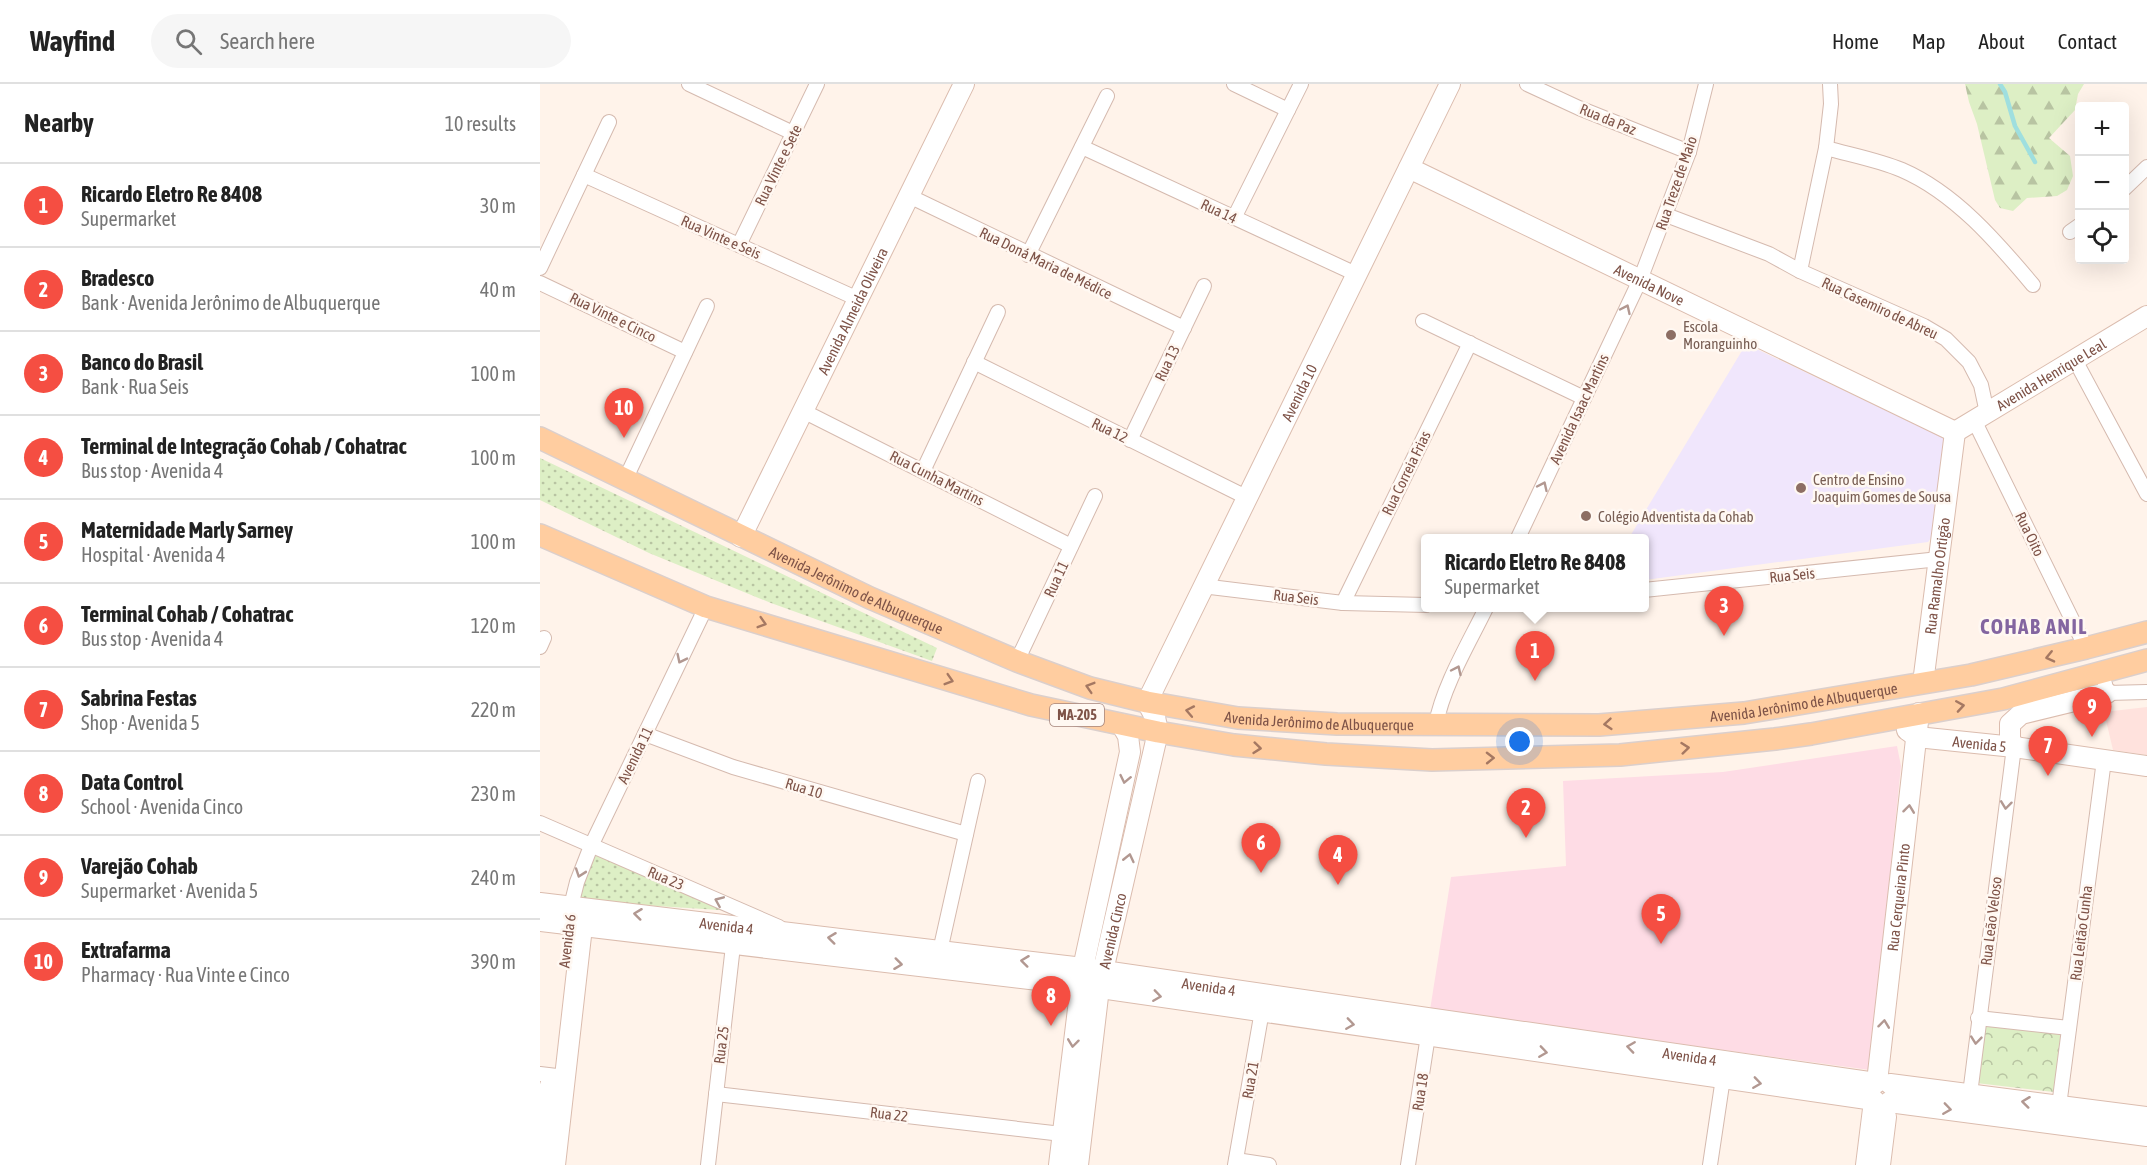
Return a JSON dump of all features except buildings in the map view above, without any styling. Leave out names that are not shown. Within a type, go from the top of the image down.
[{"type":"main road","name":"Avenida Almeida Oliveira","points":[[741,537],[962,84]]},
{"type":"main road","name":"Avenida 10","points":[[1147,702],[1450,84]]},
{"type":"main road","name":"Avenida Nove","points":[[1409,168],[1955,432]]},
{"type":"main road","name":"Avenida Henrique Leal","points":[[1955,432],[2147,316]]},
{"type":"main road","name":"Rua Ramalho Ortigão","points":[[1923,683],[1955,432]]},
{"type":"main road","name":"Avenida Jerônimo de Albuquerque","points":[[540,438],[870,598],[1017,661],[1090,688],[1208,714],[1282,722],[1599,725],[1744,713],[1971,675],[2147,632]]},
{"type":"main road","points":[[540,453],[648,503],[741,537]]},
{"type":"main road","points":[[540,521],[706,607]]},
{"type":"main road","name":"Avenida Jerônimo de Albuquerque","points":[[540,535],[706,607],[1031,705],[1158,732],[1245,747],[1346,756],[1432,760],[1620,755],[1811,735],[2003,699],[2147,660]]},
{"type":"main road","points":[[2013,747],[2010,739],[2010,724],[2021,714],[2108,693]]},
{"type":"main road","points":[[1147,702],[1155,717],[1158,732]]},
{"type":"main road","name":"Rua Cerqueira Pinto","points":[[1881,1093],[1919,713]]},
{"type":"main road","name":"Avenida 5","points":[[1889,719],[1917,737],[2013,747],[2147,766]]},
{"type":"main road","name":"Avenida Cinco","points":[[1059,1165],[1062,1134],[1130,752],[1128,736],[1121,724]]},
{"type":"main road","name":"Avenida Cinco","points":[[1078,1165],[1091,978],[1158,732]]},
{"type":"main road","name":"Avenida 4","points":[[540,903],[574,919]]},
{"type":"main road","name":"Avenida 4","points":[[540,921],[574,919],[734,935],[1091,978],[1881,1093],[2101,1121],[2147,1117]]},
{"type":"main road","name":"Avenida 6","points":[[541,1165],[574,919]]},
{"type":"main road","name":"Avenida 4","points":[[734,935],[792,933],[940,951],[1091,978]]},
{"type":"main road","name":"Avenida 4","points":[[1483,1035],[1723,1078],[1881,1093],[1970,1094],[2059,1106],[2147,1136]]},
{"type":"main road","name":"Avenida 6","points":[[552,1076],[555,1165]]},
{"type":"main road","points":[[1866,1165],[1881,1093]]},
{"type":"main road","points":[[1880,1165],[1881,1093]]},
{"type":"street","points":[[689,84],[793,134]]},
{"type":"street","name":"Rua Vinte e Sete","points":[[739,245],[817,84]]},
{"type":"street","points":[[1234,84],[1288,110]]},
{"type":"street","points":[[1234,218],[1301,84]]},
{"type":"street","name":"Rua da Paz","points":[[1527,84],[1579,108],[1689,152]]},
{"type":"street","name":"Rua Treze de Maio","points":[[1640,280],[1689,152],[1706,84]]},
{"type":"street","points":[[1800,271],[1826,148],[1831,104],[1830,84]]},
{"type":"street","points":[[1028,255],[1107,96]]},
{"type":"street","points":[[540,268],[609,122]]},
{"type":"street","name":"Rua 14","points":[[1082,147],[1356,274]]},
{"type":"street","points":[[1826,148],[1901,170],[1943,193],[2013,261],[2033,285]]},
{"type":"street","points":[[2129,184],[2147,167]]},
{"type":"street","name":"Rua Vinte e Seis","points":[[584,175],[858,299]]},
{"type":"street","name":"Rua Doná Maria de Médice","points":[[909,196],[1184,328]]},
{"type":"street","name":"Rua Casemiro de Abreu","points":[[1666,215],[1770,254],[1800,271],[1924,326],[1946,339],[1969,362],[1981,385],[1981,417]]},
{"type":"street","name":"Avenida Isaac Martins","points":[[1520,534],[1640,280]]},
{"type":"street","name":"Rua Vinte e Cinco","points":[[540,283],[685,352]]},
{"type":"street","name":"Rua 13","points":[[1130,440],[1204,286]]},
{"type":"street","points":[[626,480],[706,306]]},
{"type":"street","points":[[923,471],[998,312]]},
{"type":"street","points":[[1423,321],[1584,398]]},
{"type":"street","name":"Rua Correia Frias","points":[[1343,603],[1470,343]]},
{"type":"street","points":[[2075,360],[2144,479],[2147,494]]},
{"type":"street","name":"Rua 12","points":[[974,362],[1246,497]]},
{"type":"street","name":"Rua Cunha Martins","points":[[803,411],[1071,546]]},
{"type":"street","name":"Rua Oito","points":[[1981,417],[2086,648]]},
{"type":"street","name":"Rua 11","points":[[1017,661],[1095,496]]},
{"type":"street","name":"Rua Seis","points":[[1649,589],[1939,560]]},
{"type":"street","name":"Rua Seis","points":[[1202,586],[1343,603],[1421,605]]},
{"type":"street","name":"Avenida 11","points":[[574,919],[577,882],[591,846],[706,607]]},
{"type":"street","points":[[1436,724],[1447,690],[1484,612]]},
{"type":"street","points":[[2102,672],[2108,693],[2147,692]]},
{"type":"street","name":"Rua 10","points":[[645,734],[733,767],[966,834]]},
{"type":"street","name":"Rua Leão Veloso","points":[[1970,1094],[2013,747]]},
{"type":"street","name":"Rua Leitão Cunha","points":[[2059,1106],[2104,760]]},
{"type":"street","points":[[940,951],[978,781]]},
{"type":"street","name":"Rua 23","points":[[540,823],[792,933]]},
{"type":"street","name":"Rua 25","points":[[708,1165],[734,935]]},
{"type":"street","name":"Rua 21","points":[[1236,1162],[1263,1003]]},
{"type":"street","points":[[1978,1018],[2069,1028]]},
{"type":"street","name":"Rua 18","points":[[1408,1165],[1430,1027]]},
{"type":"street","points":[[1710,1165],[1723,1078]]},
{"type":"street","name":"Rua 22","points":[[716,1094],[1062,1134]]},
{"type":"street","points":[[1236,1162],[1269,1165]]},
{"type":"shaded area","name":"Centro de Ensino Joaquim Gomes de Sousa","points":[[1746,344],[1950,441],[1934,534],[1928,542],[1649,579],[1649,534],[1631,534]]},
{"type":"shaded area","points":[[2147,707],[2147,755],[2113,750],[2104,712]]},
{"type":"shaded area","points":[[1897,746],[1901,766],[1870,1070],[1430,1010],[1451,877],[1566,866],[1563,781],[1723,772]]},
{"type":"green space","points":[[1965,84],[2084,84],[2075,102],[2075,110],[2049,138],[2070,156],[2073,176],[2067,190],[2057,196],[2027,198],[2013,211],[2000,208],[1995,200],[1977,124]]},
{"type":"green space","points":[[540,458],[937,648],[932,661],[771,603],[649,553],[540,500]]},
{"type":"green space","points":[[593,851],[750,912],[580,901],[584,877]]},
{"type":"green space","points":[[1983,1022],[2062,1032],[2054,1092],[1976,1083]]},
{"type":"waterway","points":[[2000,84],[2005,92],[2015,126],[2035,162]]},
{"type":"place","name":"Escola Moranguinho","points":[[1671,335]]},
{"type":"place","name":"Extrafarma","points":[[624,438]]},
{"type":"place","name":"Centro de Ensino Joaquim Gomes de Sousa","points":[[1801,488]]},
{"type":"place","name":"Colégio Adventista da Cohab","points":[[1586,516]]},
{"type":"place","name":"Banco do Brasil","points":[[1724,636]]},
{"type":"place","name":"Ricardo Eletro Re 8408","points":[[1535,681]]},
{"type":"place","name":"Varejão Cohab","points":[[2092,737]]},
{"type":"place","name":"Sabrina Festas","points":[[2048,776]]},
{"type":"place","name":"Bradesco","points":[[1526,838]]},
{"type":"place","name":"Terminal Cohab / Cohatrac","points":[[1261,873]]},
{"type":"place","name":"Terminal de Integração Cohab / Cohatrac","points":[[1338,885]]},
{"type":"place","name":"Maternidade Marly Sarney","points":[[1661,944]]},
{"type":"place","name":"Data Control","points":[[1051,1026]]},
{"type":"district","name":"COHAB ANIL","points":[[2034,626]]}]
